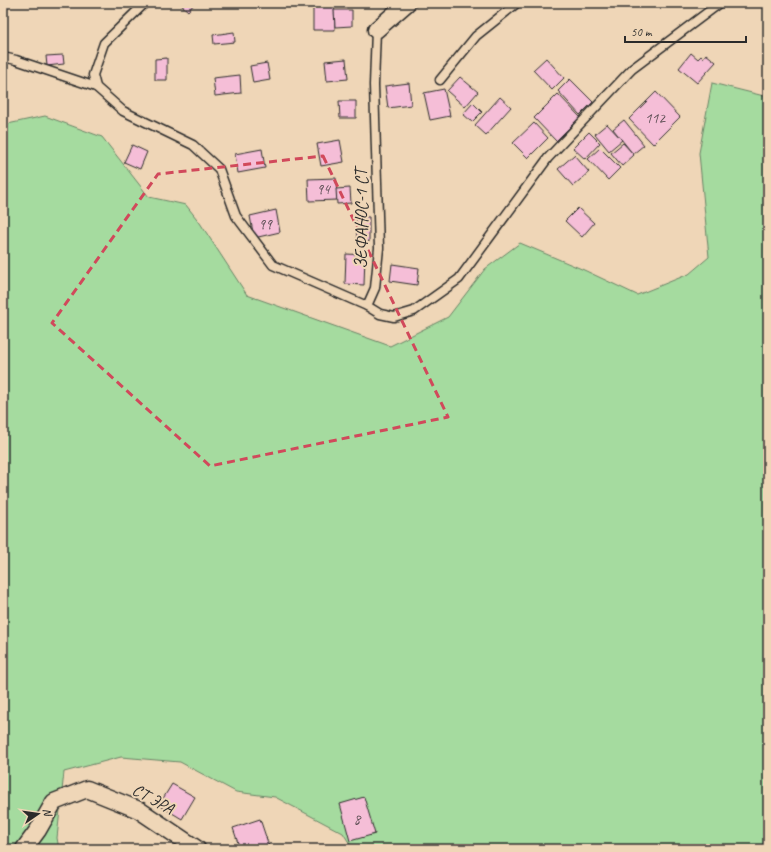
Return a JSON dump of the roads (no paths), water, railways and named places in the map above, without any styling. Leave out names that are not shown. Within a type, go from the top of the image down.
[{"type":"street","points":[[376,30],[407,3]]},
{"type":"street","name":"СТ ЭРА","points":[[24,849],[38,830],[54,802],[87,789],[139,810],[197,849]]},
{"type":"lane","points":[[96,87],[93,75],[104,43],[145,3]]},
{"type":"lane","points":[[440,80],[476,36],[517,3]]},
{"type":"lane","points":[[3,57],[96,87],[123,112],[193,145],[219,169],[236,216],[273,265],[367,306],[380,314],[394,317],[414,311],[459,279],[548,158],[632,69],[720,3]]},
{"type":"lane","name":"ЗЕФАНОС-1 СТ","points":[[367,306],[375,288],[379,248],[374,85],[376,30]]}]
